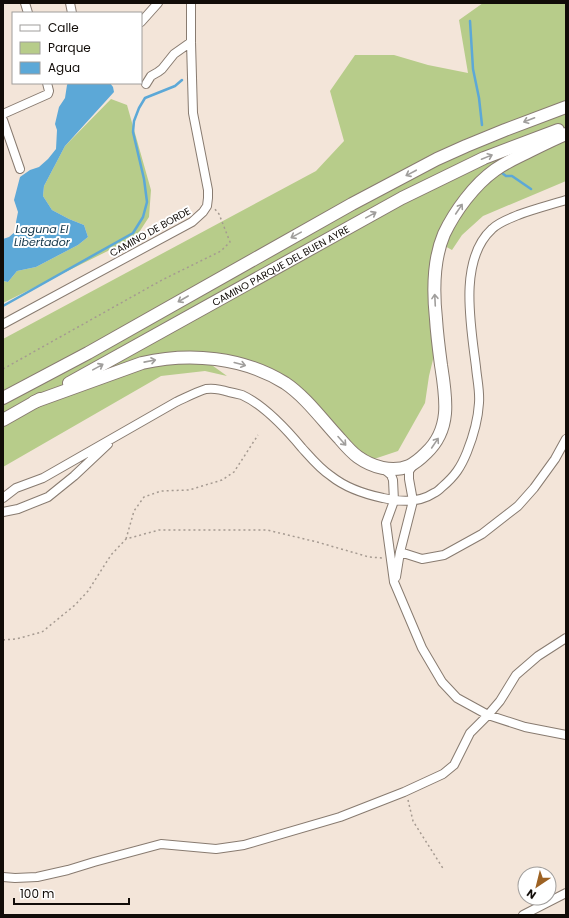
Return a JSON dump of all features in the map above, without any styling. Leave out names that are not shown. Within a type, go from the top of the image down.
[{"type":"highway","name":"CAMINO PARQUE DEL BUEN AYRE","points":[[3,398],[88,353],[352,204],[436,160],[504,130],[566,107]]},
{"type":"highway","name":"CAMINO PARQUE DEL BUEN AYRE","points":[[3,420],[402,198],[484,158],[566,127]]},
{"type":"highway","points":[[34,402],[142,362],[187,357],[225,361],[256,370],[285,384],[306,402],[354,454],[370,464],[383,468],[396,469],[414,463],[425,455],[436,443],[444,421],[446,397],[437,332],[434,289],[438,254],[444,236],[452,219],[467,198],[491,173],[516,158],[566,134]]},
{"type":"street","points":[[142,21],[158,3]]},
{"type":"street","points":[[191,3],[193,113],[207,183],[207,206]]},
{"type":"street","points":[[146,84],[151,76],[162,69],[174,54],[191,42]]},
{"type":"street","points":[[3,114],[48,94],[49,91],[47,84]]},
{"type":"street","points":[[3,120],[20,169]]},
{"type":"street","points":[[3,498],[16,488],[43,478],[176,402],[208,389],[226,390],[242,395],[254,402],[286,429],[318,465],[330,476],[364,494],[394,501],[413,501],[435,493],[452,479],[461,466],[471,440],[479,404],[479,391],[471,330],[469,291],[471,268],[475,254],[482,240],[492,228],[506,220],[534,209],[566,200]]},
{"type":"street","name":"CAMINO DE BORDE","points":[[3,324],[192,222],[207,206]]},
{"type":"street","points":[[3,512],[48,497],[74,476],[118,435]]},
{"type":"street","points":[[400,552],[422,559],[444,555],[482,534],[518,506],[534,488],[566,439]]},
{"type":"street","points":[[394,582],[413,501],[409,471],[414,463]]},
{"type":"street","points":[[383,468],[391,475],[393,480],[394,501],[386,523],[394,582],[422,648],[442,682],[457,698],[488,715],[525,727],[566,734]]},
{"type":"street","points":[[3,877],[37,877],[68,870],[161,844],[216,849],[244,845],[340,817],[404,792],[443,774],[454,766],[470,733],[500,701],[516,675],[538,656],[566,638]]},
{"type":"street","points":[[523,915],[566,893]]},
{"type":"path","points":[[3,369],[162,280],[221,251],[230,242],[218,214],[214,208],[207,206]]},
{"type":"path","points":[[3,640],[16,639],[42,632],[88,591],[111,556],[126,539],[134,511],[144,497],[161,491],[189,490],[222,480],[234,472],[258,435]]},
{"type":"path","points":[[126,539],[158,530],[267,530],[369,557],[391,558]]},
{"type":"path","points":[[404,792],[413,820],[444,870]]},
{"type":"green space","points":[[483,3],[566,3],[566,181],[483,216],[462,235],[452,250],[441,244],[438,339],[429,376],[425,403],[398,451],[365,462],[285,384],[202,358],[227,376],[205,371],[161,376],[3,467],[3,339],[316,171],[344,141],[330,91],[355,55],[394,55],[428,65],[468,73],[459,20]]},
{"type":"green space","points":[[111,99],[127,105],[151,190],[149,217],[136,237],[3,303],[3,281],[8,282],[17,271],[36,267],[78,245],[88,237],[84,225],[52,210],[43,196],[44,186],[65,146]]},
{"type":"water","name":"Laguna El Libertador","points":[[111,84],[114,92],[65,146],[44,186],[43,196],[52,210],[84,225],[88,237],[78,245],[36,267],[17,271],[8,282],[3,281],[3,239],[9,237],[16,231],[18,212],[14,200],[20,177],[30,170],[39,167],[56,149],[57,130],[55,124],[59,107],[65,98],[67,85]]},
{"type":"waterway","points":[[470,21],[473,69],[479,98],[482,125]]},
{"type":"waterway","points":[[3,306],[133,233],[143,217],[147,202],[144,179],[133,132],[134,121],[145,98],[175,86],[182,80]]},
{"type":"waterway","points":[[502,173],[506,176],[512,176],[531,189]]}]
